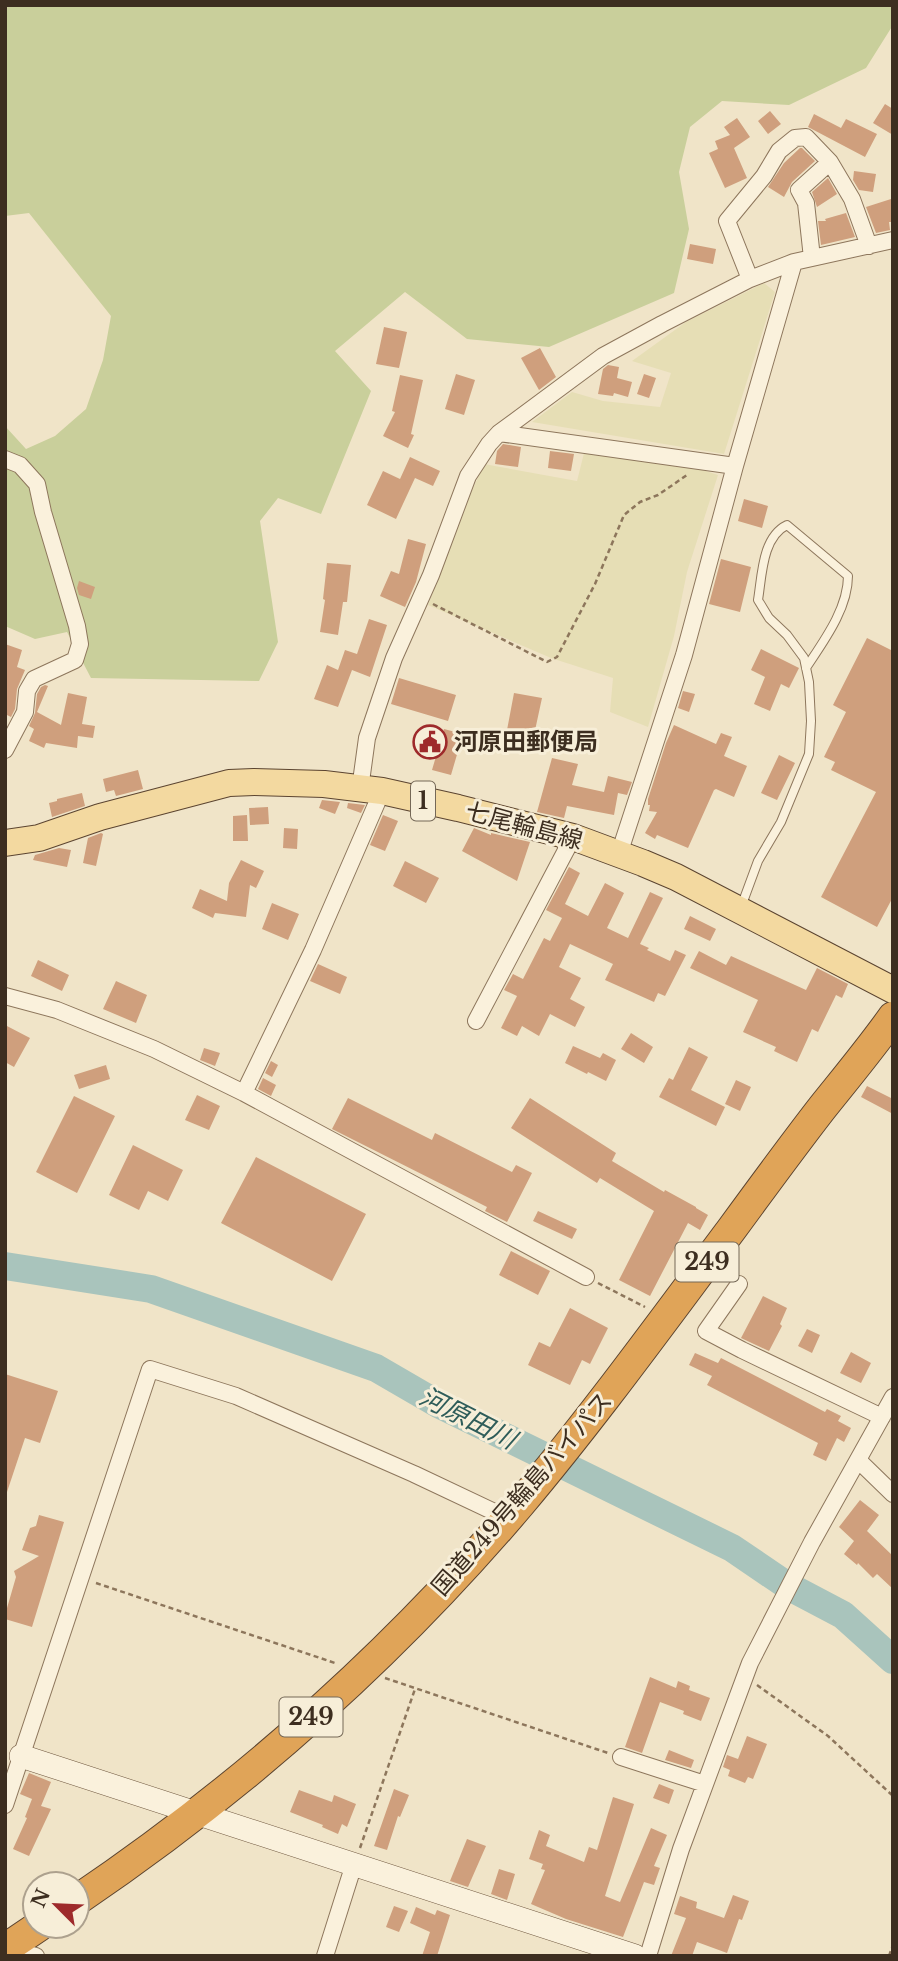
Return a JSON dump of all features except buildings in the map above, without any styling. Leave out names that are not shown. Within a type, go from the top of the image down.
[{"type":"highway","name":"国道249号輪島バイパス","points":[[91,1890],[197,1813],[362,1671],[513,1512],[597,1408],[893,1017]]},
{"type":"main road","name":"七尾輪島線","points":[[5,843],[39,838],[100,817],[229,783],[302,783],[371,790],[458,808],[573,837],[620,854],[676,877],[893,990]]},
{"type":"street","points":[[750,279],[727,220],[764,176],[779,151],[795,138],[806,137],[830,162],[852,199],[869,246]]},
{"type":"street","points":[[812,258],[806,203],[799,190],[830,162]]},
{"type":"street","points":[[244,1093],[313,950],[371,790],[367,738],[394,658],[468,476],[489,444],[499,433],[603,356],[750,279],[794,262],[893,240]]},
{"type":"street","points":[[620,854],[684,655],[794,262]]},
{"type":"street","points":[[499,433],[735,466]]},
{"type":"street","points":[[5,459],[20,465],[37,484],[80,644],[75,660],[34,679],[27,691],[25,712],[5,750]]},
{"type":"street","points":[[476,1021],[573,837]]},
{"type":"street","points":[[5,996],[57,1010],[154,1049],[244,1093],[586,1277]]},
{"type":"street","points":[[738,1284],[706,1331],[882,1417]]},
{"type":"street","points":[[5,1805],[150,1369],[236,1396],[414,1474],[513,1512]]},
{"type":"street","points":[[648,1956],[681,1849],[747,1670],[812,1542],[893,1397]]},
{"type":"street","points":[[858,1460],[893,1494]]},
{"type":"street","points":[[21,1756],[635,1956]]},
{"type":"street","points":[[621,1758],[705,1784]]},
{"type":"street","points":[[325,1956],[354,1864]]},
{"type":"lane","points":[[740,910],[758,860],[781,822],[809,754],[811,721],[804,658],[787,635],[769,618],[758,600],[767,550],[779,529],[787,525],[848,576],[848,590],[838,613],[806,668]]},
{"type":"path","points":[[420,598],[547,662],[557,657],[564,645],[595,584],[624,515],[640,502],[658,495],[710,462]]},
{"type":"path","points":[[586,1277],[649,1308]]},
{"type":"path","points":[[747,1670],[828,1736],[893,1796]]},
{"type":"path","points":[[354,1864],[415,1688]]},
{"type":"path","points":[[889,1956],[893,1945]]},
{"type":"shaded area","points":[[764,283],[775,292],[724,454],[532,422],[572,392],[603,401],[660,407],[671,373],[632,361],[686,322]]},
{"type":"shaded area","points":[[585,449],[691,466],[718,475],[687,572],[674,636],[648,727],[610,712],[613,678],[551,658],[428,605],[484,464],[577,481]]},
{"type":"green space","points":[[5,5],[893,5],[893,25],[866,68],[789,105],[722,101],[690,127],[679,172],[689,229],[674,293],[549,347],[467,339],[405,292],[335,351],[371,391],[321,514],[278,498],[260,521],[278,642],[259,681],[91,678],[67,632],[35,639],[5,626],[5,426],[26,449],[55,436],[86,409],[103,360],[111,316],[29,213],[5,216]]},
{"type":"waterway","name":"河原田川","points":[[5,1266],[151,1289],[376,1368],[438,1404],[732,1548],[788,1586],[843,1615],[893,1660]]},
{"type":"place","name":"河原田郵便局","points":[[430,742]]}]
